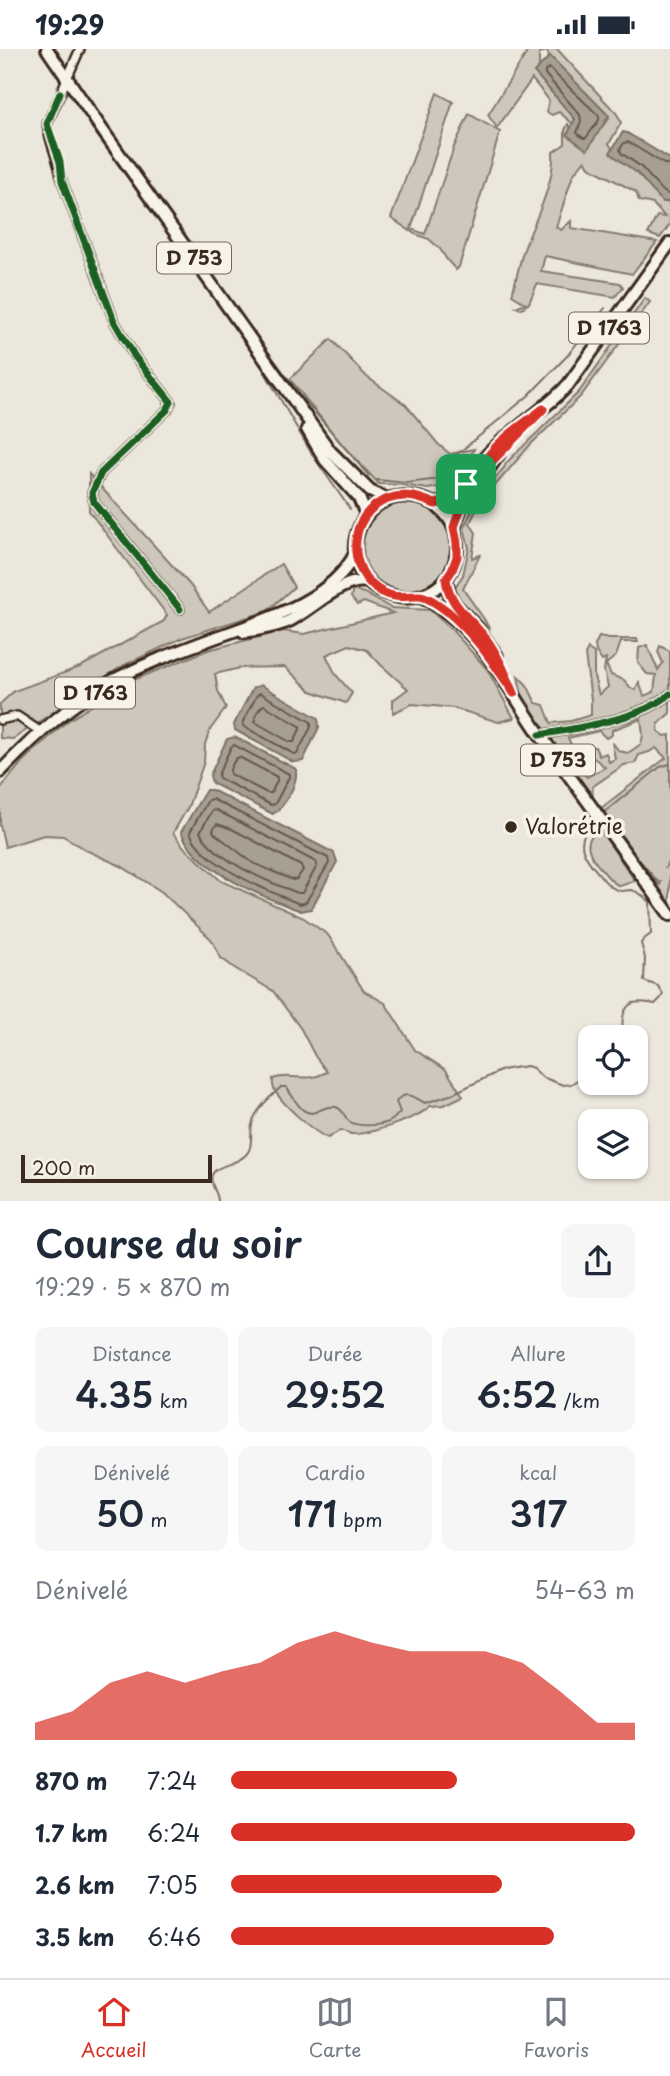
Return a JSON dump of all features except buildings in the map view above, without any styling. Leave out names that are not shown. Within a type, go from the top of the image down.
[{"type":"main road","name":"D 753","points":[[39,49],[103,131],[311,425],[346,469],[370,491],[387,499]]},
{"type":"main road","name":"D 753","points":[[47,49],[67,82]]},
{"type":"main road","name":"D 1763","points":[[454,527],[461,507],[491,462],[568,385],[670,243]]},
{"type":"main road","name":"D 753","points":[[285,386],[318,450],[359,498],[366,515]]},
{"type":"main road","name":"D 1763","points":[[435,504],[460,492],[502,441],[543,409]]},
{"type":"main road","points":[[405,495],[435,504],[447,515],[454,527],[457,557],[452,570],[436,588],[421,596],[394,597],[381,592],[368,582],[355,554],[359,526],[376,505],[387,499],[405,495]]},
{"type":"main road","name":"D 1763","points":[[0,772],[41,732],[111,682],[154,661],[293,607],[340,575],[355,554]]},
{"type":"main road","name":"D 753","points":[[446,579],[452,600],[498,656],[514,693]]},
{"type":"main road","name":"D 1763","points":[[207,640],[286,622],[344,586],[359,580],[368,582]]},
{"type":"main road","name":"D 753","points":[[421,596],[443,608],[471,633],[492,659],[540,735],[670,915]]},
{"type":"street","points":[[80,49],[47,124],[60,162],[62,181],[114,321],[135,357],[171,402],[167,410],[101,473],[92,493],[94,502],[180,608]]},
{"type":"street","points":[[540,735],[627,714],[661,702],[670,694]]},
{"type":"street","points":[[0,720],[17,716],[41,732]]},
{"type":"shaded area","points":[[529,49],[557,49],[617,114],[621,123],[609,144],[619,157],[645,175],[670,205],[670,224],[660,238],[648,234],[657,216],[665,217],[653,204],[639,201],[636,192],[589,167],[585,160],[573,175],[556,227],[561,230],[571,221],[571,228],[657,242],[632,274],[545,256],[541,271],[620,283],[623,287],[615,297],[537,284],[529,303],[521,309],[516,307],[525,303],[512,295],[523,252],[551,177],[553,152],[565,144],[568,124],[585,144],[609,119],[554,68],[547,51],[539,53],[539,75],[579,119],[573,124],[559,112],[552,115],[547,112],[549,100],[532,79],[497,128],[488,115]]},
{"type":"shaded area","points":[[437,93],[453,102],[411,229],[425,234],[454,147],[469,114],[500,132],[456,270],[429,239],[415,234],[391,218]]},
{"type":"shaded area","points":[[645,298],[650,302],[581,396],[529,446],[494,487],[491,483],[506,463],[579,392]]},
{"type":"shaded area","points":[[331,339],[367,377],[406,405],[438,444],[450,454],[474,449],[456,484],[428,489],[379,484],[344,447],[290,379]]},
{"type":"shaded area","points":[[89,474],[190,585],[209,612],[281,564],[294,587],[267,611],[182,638],[124,665],[13,739],[0,738],[0,704],[14,691],[80,667],[164,621],[167,615],[89,511]]},
{"type":"shaded area","points":[[407,503],[424,506],[438,516],[448,530],[451,547],[448,564],[438,578],[424,588],[407,591],[390,588],[376,578],[366,564],[363,547],[366,530],[376,516],[390,506]]},
{"type":"shaded area","points":[[475,504],[479,504],[470,523],[476,533],[472,558],[480,555],[463,589],[490,630],[461,602],[455,587],[463,575],[469,548],[464,527]]},
{"type":"shaded area","points":[[353,590],[391,608],[430,610],[487,669],[514,718],[498,722],[454,708],[412,704],[393,713],[393,700],[408,689],[367,650],[349,645],[326,655],[336,675],[352,693],[346,703],[311,691],[285,667],[240,668],[215,674],[218,691],[226,708],[210,730],[205,744],[204,762],[188,807],[173,833],[184,847],[221,881],[304,918],[328,935],[364,991],[385,1003],[415,1050],[446,1070],[463,1096],[444,1105],[430,1106],[416,1116],[381,1129],[359,1134],[341,1130],[328,1138],[298,1117],[274,1089],[273,1079],[305,1078],[327,1072],[301,1029],[273,991],[221,958],[211,939],[162,892],[121,866],[63,836],[44,835],[5,847],[0,825],[0,789],[23,761],[66,722],[131,681],[208,650],[283,631],[304,634],[393,613],[364,602],[357,605],[351,597]]},
{"type":"shaded area","points":[[599,637],[637,639],[638,642],[621,642],[616,656],[606,664],[611,675],[624,680],[635,690],[639,682],[644,696],[654,692],[656,675],[647,674],[638,663],[639,648],[647,645],[658,670],[663,663],[658,652],[660,646],[670,651],[670,713],[658,724],[658,731],[665,736],[670,735],[670,856],[665,869],[670,860],[670,910],[644,872],[646,869],[657,883],[660,885],[661,882],[658,882],[636,856],[600,809],[666,758],[656,748],[639,755],[635,763],[624,765],[592,787],[593,797],[587,793],[571,767],[573,763],[587,777],[605,767],[594,758],[585,761],[584,756],[589,747],[595,747],[599,756],[606,753],[609,762],[615,759],[612,742],[619,751],[628,753],[641,744],[641,719],[612,730],[612,735],[606,738],[599,731],[568,738],[573,749],[567,761],[562,760],[523,701],[518,676],[527,685],[536,703],[544,705],[551,723],[591,715],[585,655],[588,649],[594,653],[594,676],[599,695],[608,687],[604,671],[606,659],[602,661],[596,652],[595,645]]},
{"type":"shaded area","points":[[598,830],[635,881],[617,885],[594,860],[588,845]]},
{"type":"water","points":[[550,56],[609,116],[587,150],[567,135],[575,119],[534,72]]},
{"type":"water","points":[[623,132],[670,159],[670,202],[662,202],[637,173],[610,153]]},
{"type":"water","points":[[261,685],[318,718],[319,727],[303,761],[293,762],[235,730],[234,724],[253,688]]},
{"type":"water","points":[[235,737],[296,769],[290,794],[273,814],[212,783],[210,775],[227,739]]},
{"type":"water","points":[[206,790],[212,790],[334,853],[337,862],[311,909],[301,911],[233,881],[201,859],[189,846],[181,832]]},
{"type":"waterway","points":[[91,127],[230,319]]},
{"type":"waterway","points":[[217,283],[298,392]]},
{"type":"waterway","points":[[377,480],[407,483],[456,477],[450,460],[528,396],[567,356],[605,308]]},
{"type":"waterway","points":[[255,355],[313,456],[350,509]]},
{"type":"waterway","points":[[301,396],[369,476]]},
{"type":"waterway","points":[[601,815],[660,767],[670,764]]},
{"type":"waterway","points":[[594,821],[582,842],[589,861],[612,888],[619,891],[631,890],[650,902],[651,934],[641,943],[645,958],[644,981],[658,986],[663,994],[655,1004],[631,1004],[625,1010],[623,1025]]},
{"type":"waterway","points":[[218,1201],[212,1182],[214,1171],[240,1160],[248,1152],[256,1114],[281,1087],[286,1087],[300,1107],[308,1113],[336,1107],[350,1122],[371,1125],[383,1124],[394,1118],[400,1112],[396,1102],[403,1096],[410,1096],[425,1103],[450,1095],[502,1070],[527,1066],[542,1077],[563,1085],[578,1080]]},
{"type":"cycle path","points":[[60,93],[47,124],[60,162],[62,181],[114,321],[135,357],[171,402],[167,410],[101,473],[92,493],[94,502],[180,609]]},
{"type":"cycle path","points":[[540,735],[626,716],[658,703],[670,694]]},
{"type":"place","name":"Valorétrie","points":[[511,827]]},
{"type":"route","points":[[543,409],[491,462],[461,507],[454,527],[457,557],[446,579],[452,600],[478,628],[498,656],[514,693],[492,659],[458,620],[421,596],[394,597],[381,592],[368,582],[355,554],[359,526],[376,505],[405,495],[435,504],[441,503],[460,492],[466,484],[502,441],[543,409]]}]
